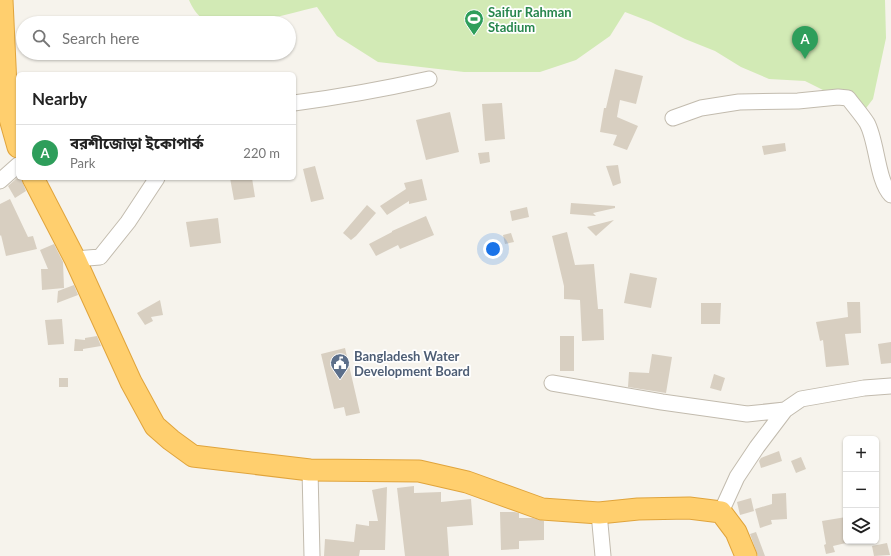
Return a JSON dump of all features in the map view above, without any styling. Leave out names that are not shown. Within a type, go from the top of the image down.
[{"type":"highway","points":[[2,0],[7,108],[16,140]]},
{"type":"highway","points":[[34,180],[75,259],[131,382],[155,426],[193,456],[310,470],[419,471],[467,482],[542,509],[599,513],[638,509],[690,508],[721,512],[736,532],[746,556]]},
{"type":"street","points":[[296,103],[394,87],[429,79]]},
{"type":"street","points":[[673,118],[701,108],[739,102],[848,98],[867,124],[887,191],[891,195]]},
{"type":"street","points":[[0,181],[16,167]]},
{"type":"street","points":[[75,259],[100,257],[128,222],[156,180]]},
{"type":"street","points":[[552,383],[662,402],[747,414],[785,410]]},
{"type":"street","points":[[721,512],[741,471],[785,410],[801,399],[864,388],[891,386]]},
{"type":"street","points":[[310,470],[312,556]]},
{"type":"street","points":[[599,513],[604,556]]},
{"type":"green space","points":[[189,0],[885,0],[886,38],[873,99],[863,112],[846,107],[827,92],[805,81],[769,79],[741,67],[715,51],[625,12],[610,36],[576,60],[540,72],[464,72],[378,62],[337,36],[317,7],[280,16],[199,16]]},
{"type":"building","points":[[615,69],[643,76],[636,104],[620,100],[617,117],[638,126],[627,150],[613,145],[617,135],[600,132],[604,108],[606,108]]},
{"type":"building","points":[[502,103],[505,139],[485,141],[482,104]]},
{"type":"building","points":[[450,112],[459,152],[426,160],[416,120]]},
{"type":"building","points":[[785,143],[786,151],[764,155],[762,146]]},
{"type":"building","points":[[489,152],[490,162],[480,164],[478,153]]},
{"type":"building","points":[[618,165],[621,183],[613,186],[606,166]]},
{"type":"building","points":[[315,166],[324,199],[311,202],[303,169]]},
{"type":"building","points":[[16,179],[22,180],[26,191],[15,198],[8,186]]},
{"type":"building","points":[[422,179],[427,200],[409,204],[409,201],[387,215],[380,206],[406,189],[404,183]]},
{"type":"building","points":[[230,180],[252,180],[255,197],[234,200]]},
{"type":"building","points":[[10,199],[28,237],[33,236],[37,249],[6,256],[1,235],[0,236],[0,204]]},
{"type":"building","points":[[571,203],[615,206],[615,208],[593,213],[596,216],[570,214]]},
{"type":"building","points":[[367,205],[376,213],[351,240],[343,233]]},
{"type":"building","points":[[527,207],[529,217],[512,221],[510,211]]},
{"type":"building","points":[[426,216],[434,235],[400,249],[398,245],[376,256],[369,244],[392,231]]},
{"type":"building","points":[[218,218],[221,243],[190,247],[186,222]]},
{"type":"building","points":[[614,220],[596,236],[587,227]]},
{"type":"building","points":[[567,232],[575,265],[594,264],[598,309],[603,309],[604,340],[582,341],[580,300],[564,299],[564,286],[552,236]]},
{"type":"building","points":[[511,233],[514,242],[505,244],[503,235]]},
{"type":"building","points":[[54,244],[63,262],[64,288],[42,290],[41,269],[48,269],[40,250]]},
{"type":"building","points":[[630,273],[657,278],[651,308],[624,303]]},
{"type":"building","points":[[74,285],[78,295],[57,303],[58,291]]},
{"type":"building","points":[[160,300],[163,315],[151,317],[153,321],[145,325],[137,313]]},
{"type":"building","points":[[847,302],[860,302],[861,333],[845,334],[849,365],[826,367],[823,340],[820,341],[816,322],[848,317]]},
{"type":"building","points":[[701,303],[721,303],[720,324],[701,324]]},
{"type":"building","points":[[62,319],[64,344],[48,345],[45,320]]},
{"type":"building","points":[[97,336],[101,346],[83,349],[83,351],[74,351],[75,339],[85,340],[85,338]]},
{"type":"building","points":[[560,336],[574,336],[574,371],[560,371]]},
{"type":"building","points":[[891,342],[891,363],[881,364],[878,344]]},
{"type":"building","name":"Bangladesh Water Development Board","points":[[345,348],[360,413],[346,416],[344,407],[334,409],[321,354]]},
{"type":"building","points":[[652,354],[672,357],[666,393],[628,387],[629,372],[649,373]]},
{"type":"building","points":[[714,374],[725,378],[721,391],[710,388]]},
{"type":"building","points":[[59,378],[68,378],[68,387],[59,387]]},
{"type":"building","points":[[779,451],[782,461],[761,468],[759,461],[761,458]]},
{"type":"building","points":[[801,457],[806,469],[796,473],[791,461]]},
{"type":"building","points":[[414,486],[414,493],[441,492],[441,502],[471,499],[473,525],[447,527],[449,556],[405,556],[397,488]]},
{"type":"building","points":[[387,487],[385,550],[360,550],[359,556],[324,556],[325,539],[354,542],[356,524],[369,526],[369,521],[378,521],[372,490]]},
{"type":"building","points":[[786,493],[787,519],[771,520],[772,524],[760,528],[755,509],[772,504],[772,494]]},
{"type":"building","points":[[751,498],[754,511],[740,515],[737,502]]},
{"type":"building","points":[[500,512],[519,513],[519,518],[533,518],[544,521],[544,540],[519,541],[519,549],[501,550]]},
{"type":"building","points":[[843,518],[843,544],[833,546],[835,552],[826,554],[824,545],[826,544],[822,521]]},
{"type":"building","points":[[756,532],[765,556],[758,556],[750,534]]},
{"type":"building","points":[[887,543],[890,555],[874,556],[872,546]]},
{"type":"place","name":"Saifur Rahman Stadium","points":[[474,36]]},
{"type":"place","name":"বরশীজোড়া ইকোপার্ক","points":[[805,59]]},
{"type":"place","name":"Bangladesh Water Development Board","points":[[340,380]]}]
